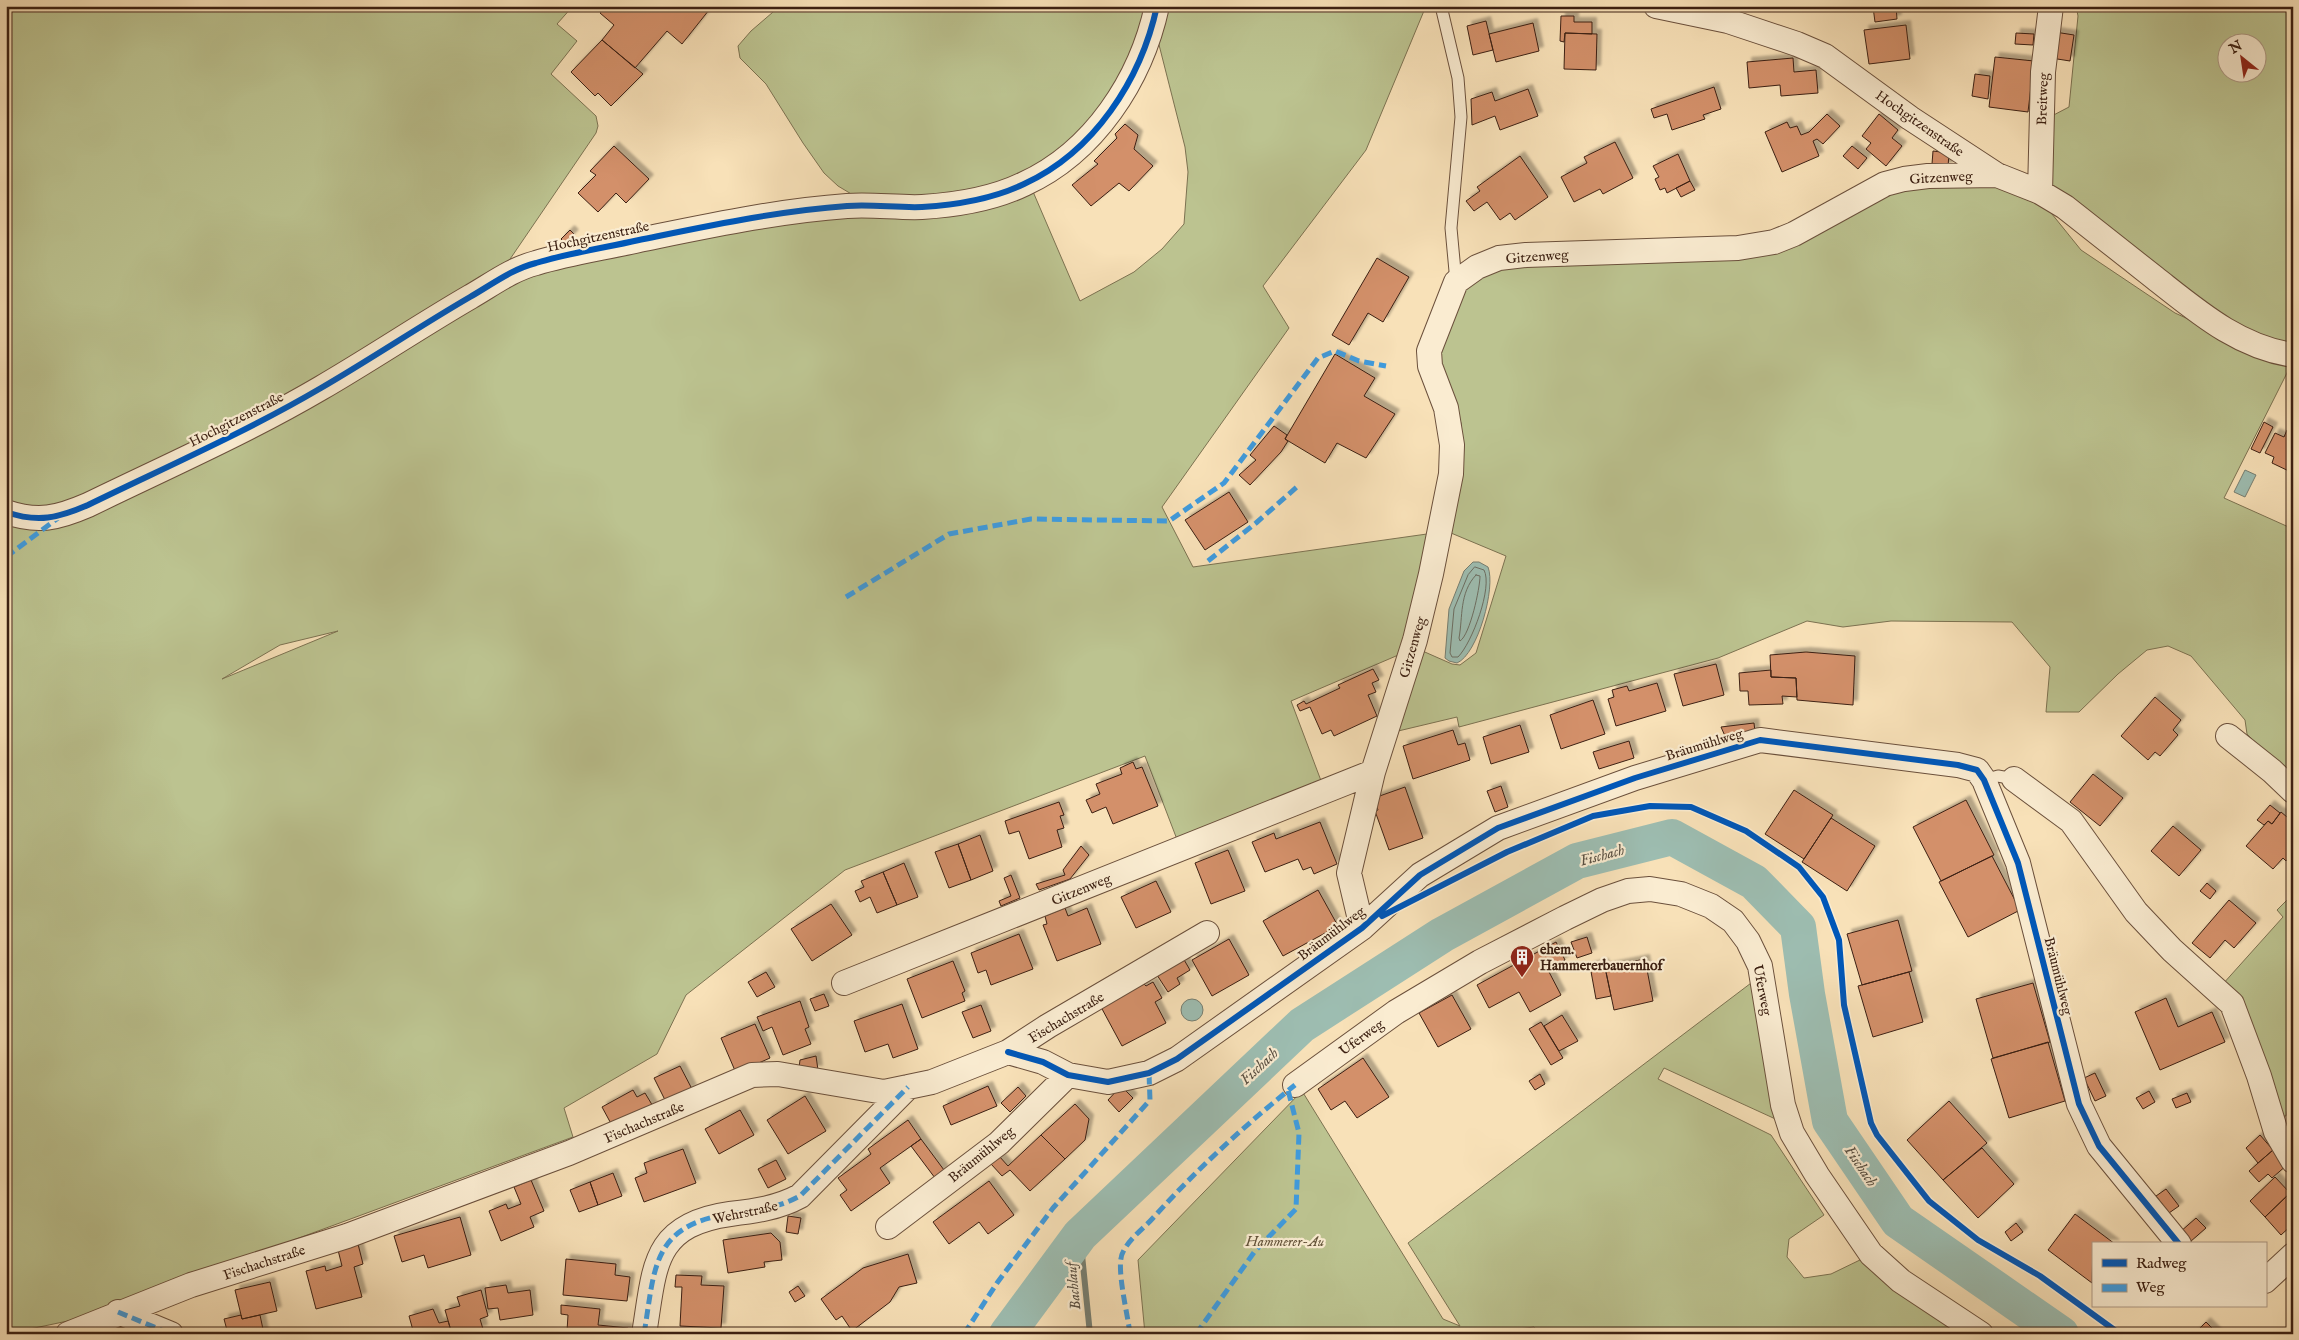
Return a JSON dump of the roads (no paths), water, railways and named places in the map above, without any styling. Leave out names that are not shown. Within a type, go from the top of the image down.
[{"type":"street","name":"Hochgitzenstraße","points":[[6,512],[22,518],[60,517],[88,505],[276,413],[321,388],[441,314],[530,264],[729,221],[850,206],[920,207],[957,203],[991,196],[1025,184],[1064,160],[1088,140],[1107,117],[1123,94],[1142,56],[1157,6]]},
{"type":"street","name":"Hochgitzenstraße","points":[[1656,6],[1678,9],[1728,21],[1797,44],[1825,56],[1910,118],[1997,175],[2040,192],[2065,207],[2214,325],[2252,344],[2276,353],[2293,355]]},
{"type":"street","name":"Breitweg","points":[[2040,192],[2043,72],[2051,6]]},
{"type":"street","name":"Gitzenweg","points":[[1362,928],[1349,873],[1373,772],[1415,640],[1435,557],[1451,474],[1452,445],[1446,408],[1430,366],[1429,351],[1456,282],[1477,267],[1499,258],[1526,255],[1738,248],[1774,242],[1794,234],[1885,184],[1928,176],[1997,175]]},
{"type":"street","points":[[2228,736],[2272,771],[2293,791]]},
{"type":"street","name":"Bräumühlweg","points":[[1008,1052],[1043,1062],[1068,1075],[1108,1082],[1150,1073],[1177,1059],[1362,928],[1420,875],[1498,828],[1635,778],[1760,740],[1958,765],[1977,770],[1984,780],[2018,863],[2079,1104],[2100,1146],[2177,1242]]},
{"type":"street","name":"Gitzenweg","points":[[844,983],[1373,772]]},
{"type":"street","points":[[2014,779],[2070,821],[2136,912],[2172,950],[2232,1004],[2259,1076],[2276,1132],[2293,1161]]},
{"type":"street","name":"Uferweg","points":[[1294,1085],[1396,1012],[1480,962],[1565,918],[1628,891],[1650,889],[1681,894],[1712,906],[1733,921],[1748,941],[1760,966],[1783,1105],[1792,1133],[1817,1175],[1871,1254],[1901,1281],[1981,1334]]},
{"type":"street","name":"Fischachstraße","points":[[68,1334],[118,1312],[191,1286],[347,1236],[586,1147],[752,1075],[778,1074],[884,1092],[932,1082],[1008,1052],[1048,1026],[1207,933]]},
{"type":"street","name":"Bräumühlweg","points":[[888,1227],[999,1143],[1068,1075]]},
{"type":"street","name":"Wehrstraße","points":[[644,1334],[656,1264],[670,1239],[684,1229],[716,1216],[760,1210],[787,1203],[800,1196],[908,1087]]},
{"type":"street","points":[[2266,1280],[2293,1255]]},
{"type":"street","points":[[118,1312],[171,1334]]},
{"type":"lane","points":[[1441,6],[1458,78],[1461,117],[1451,228],[1456,282]]},
{"type":"lane","points":[[1984,780],[1998,776],[2014,779]]},
{"type":"water","points":[[2245,470],[2256,475],[2245,497],[2234,492]]},
{"type":"water","points":[[1473,562],[1479,562],[1488,567],[1490,576],[1487,604],[1472,647],[1465,657],[1457,663],[1445,658],[1449,609],[1464,571]]},
{"type":"water","points":[[1192,999],[1200,1002],[1203,1010],[1200,1018],[1192,1021],[1184,1018],[1181,1010],[1184,1002]]},
{"type":"waterway","name":"Fischach","points":[[1007,1334],[1080,1235],[1302,1025],[1442,935],[1577,861],[1672,837],[1754,882],[1798,927],[1807,994],[1830,1121],[1898,1221],[2061,1334]]},
{"type":"waterway","name":"Bachlauf","points":[[1080,1235],[1090,1334]]},
{"type":"place","name":"ehem. Hammererbauernhof","points":[[1522,978]]},
{"type":"park label","name":"Hammerer-Au","points":[[1285,1241]]}]
